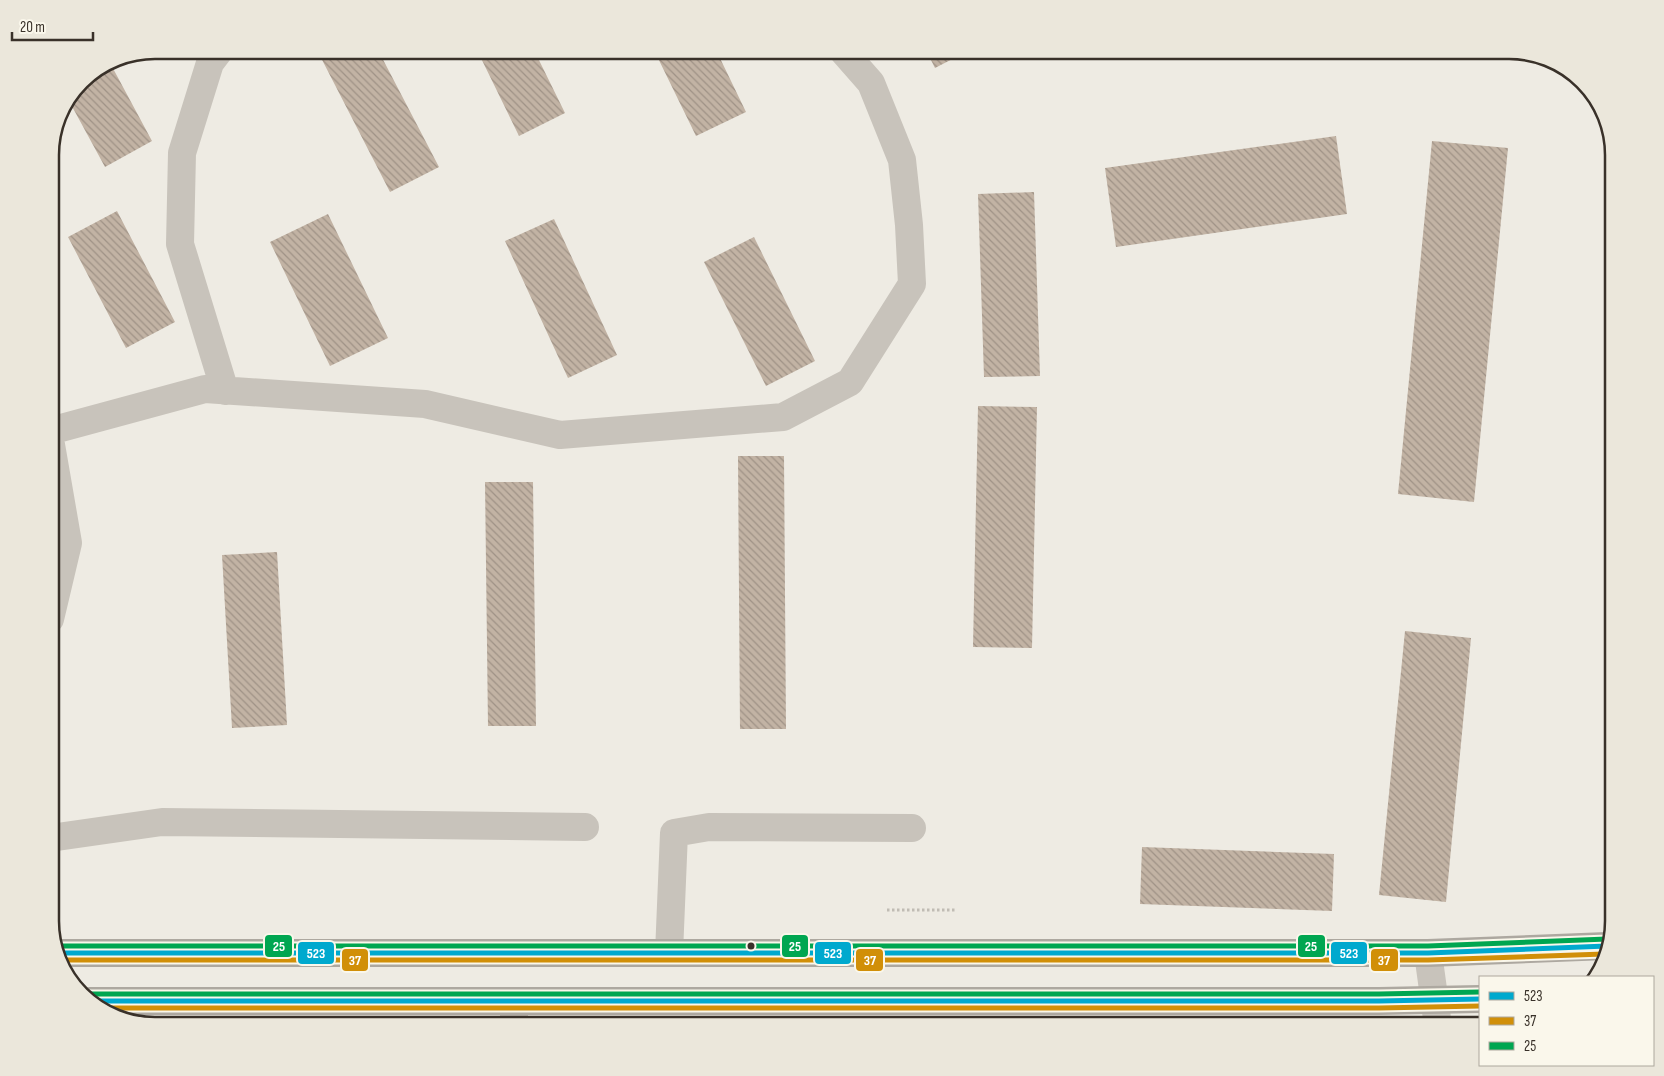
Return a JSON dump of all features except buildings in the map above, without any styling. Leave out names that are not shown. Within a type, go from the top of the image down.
[{"type":"main road","points":[[64,953],[1428,953],[1601,946]]},
{"type":"main road","points":[[102,1001],[514,1013],[1436,1013],[1479,999]]},
{"type":"street","points":[[213,59],[210,63],[182,153],[180,244],[225,391]]},
{"type":"street","points":[[59,429],[206,389],[425,404],[560,435],[783,417],[850,382],[912,284],[909,225],[902,160],[871,83],[850,59]]},
{"type":"street","points":[[59,491],[68,543],[59,581]]},
{"type":"street","points":[[59,837],[162,822],[585,827]]},
{"type":"street","points":[[669,953],[674,833],[709,827],[912,828]]},
{"type":"street","points":[[1428,953],[1436,1013]]},
{"type":"path","points":[[886,910],[956,910]]},
{"type":"transit line","name":"25","points":[[62,946],[1428,946],[1603,939]]},
{"type":"transit line","name":"523","points":[[64,953],[1428,953],[1601,946]]},
{"type":"transit line","name":"37","points":[[67,960],[1428,960],[1599,954]]},
{"type":"transit line","name":"25","points":[[93,994],[1379,994],[1479,992]]},
{"type":"transit line","name":"523","points":[[101,1001],[1379,1001],[1479,999]]},
{"type":"transit line","name":"37","points":[[114,1008],[1379,1008],[1479,1006]]}]
